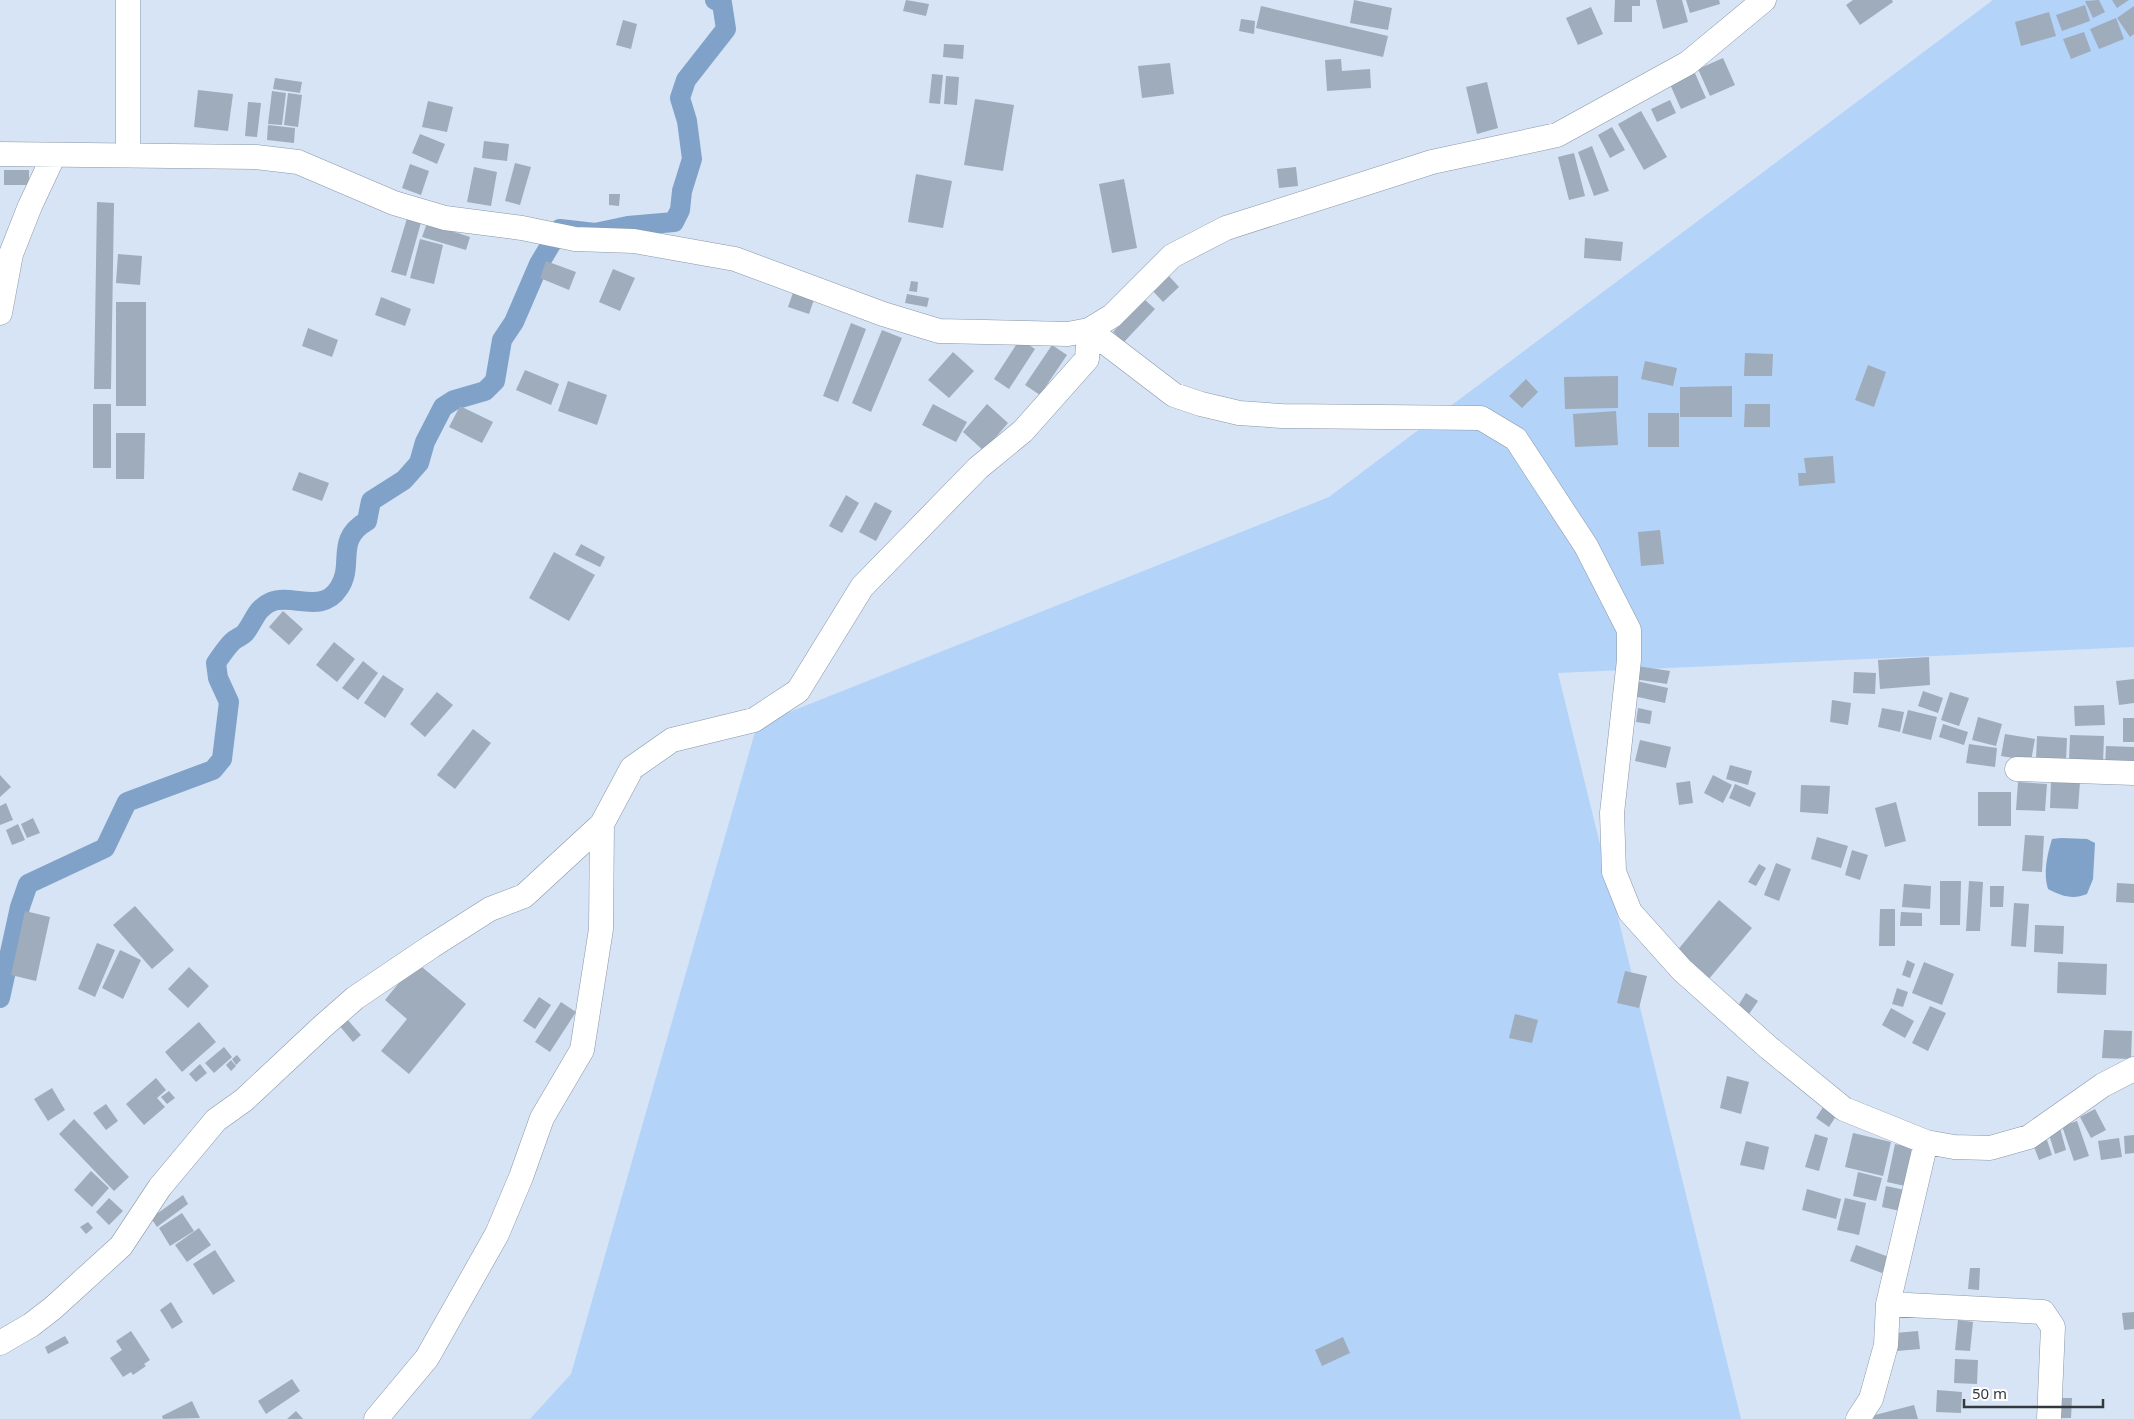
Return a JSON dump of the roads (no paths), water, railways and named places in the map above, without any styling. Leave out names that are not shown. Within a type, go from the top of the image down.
[{"type":"street","points":[[128,0],[128,155]]},
{"type":"street","points":[[0,154],[256,157],[298,162],[394,203],[445,218],[522,228],[575,239],[634,242],[735,258],[883,314],[939,331],[1068,334],[1089,330],[1112,316],[1172,256],[1226,228],[1432,162],[1557,136],[1688,63],[1764,0]]},
{"type":"street","points":[[0,313],[10,254],[54,155]]},
{"type":"street","points":[[0,1343],[31,1326],[121,1246],[160,1187],[216,1120],[244,1100],[355,998],[490,909],[524,896],[602,824],[632,768],[672,740],[754,720],[798,692],[862,587],[978,468],[1023,431],[1087,358],[1089,330]]},
{"type":"street","points":[[1089,330],[1174,395],[1201,404],[1239,413],[1282,416],[1481,418],[1516,439],[1586,546],[1629,630],[1629,660],[1612,813],[1614,872],[1630,912],[1682,970],[1769,1048],[1844,1109],[1926,1142],[1954,1147],[1990,1148],[2029,1137],[2103,1085],[2134,1069]]},
{"type":"street","points":[[2017,769],[2134,773]]},
{"type":"street","points":[[376,1419],[427,1358],[497,1234],[522,1177],[542,1118],[582,1050],[601,928],[602,824]]},
{"type":"street","points":[[1858,1419],[1871,1399],[1886,1345],[1888,1304],[1926,1142]]},
{"type":"street","points":[[1888,1304],[2043,1312],[2052,1327],[2049,1419]]},
{"type":"waterway","points":[[0,998],[20,907],[28,884],[105,848],[127,802],[213,770],[222,759],[229,702],[218,678],[216,663],[232,642],[245,633],[266,605],[279,600],[316,602],[332,596],[339,588],[345,570],[348,544],[357,528],[367,521],[371,501],[404,480],[419,463],[425,442],[443,407],[454,400],[485,391],[495,381],[502,340],[514,322],[539,264],[560,229],[595,233],[628,226],[674,222],[680,210],[682,191],[692,159],[687,121],[680,98],[686,80],[726,29],[722,3],[715,0]]}]
